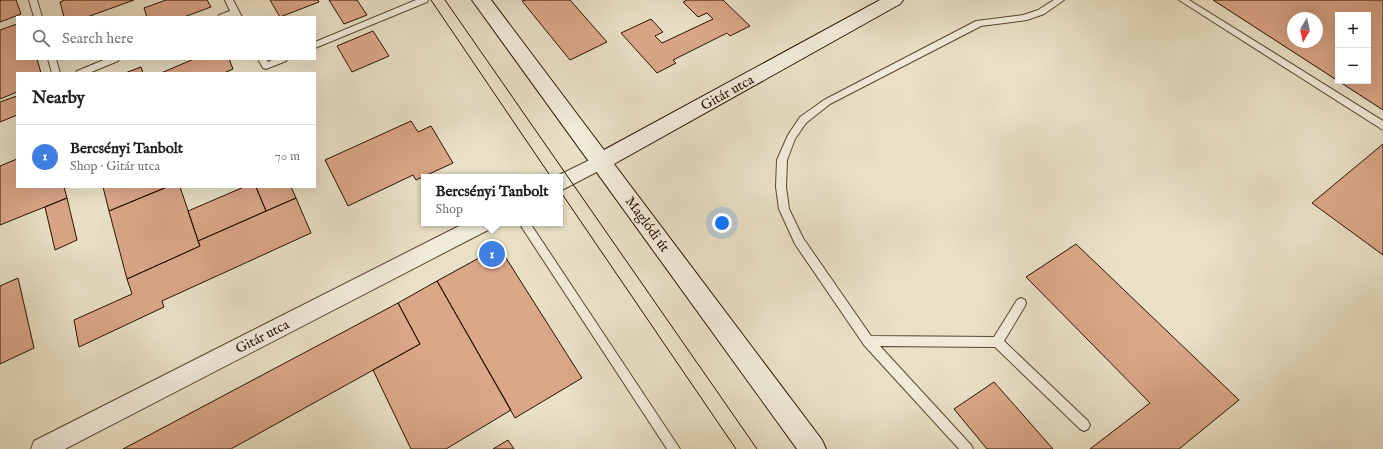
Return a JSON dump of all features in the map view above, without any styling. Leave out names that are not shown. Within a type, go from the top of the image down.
[{"type":"street","name":"Maglódi út","points":[[481,0],[602,161],[813,449]]},
{"type":"street","name":"Gitár utca","points":[[563,181],[894,0]]},
{"type":"street","name":"Gitár utca","points":[[42,449],[477,226]]},
{"type":"lane","points":[[33,0],[38,16]]},
{"type":"lane","points":[[227,16],[237,14],[229,0]]},
{"type":"lane","points":[[316,46],[424,0]]},
{"type":"lane","points":[[967,449],[868,341],[799,241],[784,209],[781,187],[782,160],[791,138],[803,120],[827,102],[979,23],[1024,18],[1041,12],[1060,0]]},
{"type":"lane","points":[[1183,0],[1383,126]]},
{"type":"lane","points":[[52,60],[56,72]]},
{"type":"lane","points":[[82,72],[112,60]]},
{"type":"lane","points":[[263,60],[266,66],[281,60]]},
{"type":"lane","points":[[526,226],[674,449]]},
{"type":"lane","points":[[997,342],[1021,303]]},
{"type":"lane","points":[[868,341],[997,342],[1084,424]]},
{"type":"building","points":[[0,0],[16,0],[21,14],[0,22]]},
{"type":"building","points":[[65,0],[134,0],[90,16],[64,16],[60,2]]},
{"type":"building","points":[[166,0],[207,0],[211,7],[187,16],[147,16],[144,8]]},
{"type":"building","points":[[270,0],[318,0],[319,2],[283,16],[279,16]]},
{"type":"building","points":[[329,0],[357,0],[367,15],[344,24]]},
{"type":"building","points":[[570,0],[607,42],[570,60],[522,1]]},
{"type":"building","points":[[687,0],[723,0],[750,26],[730,36],[727,33],[673,60],[676,63],[657,73],[621,33],[651,19],[663,32],[655,36],[662,43],[713,19],[707,13],[698,17],[683,2]]},
{"type":"building","points":[[1213,0],[1383,0],[1383,110],[1343,84],[1371,84],[1371,12],[1335,12],[1335,79],[1287,48],[1323,48],[1323,12],[1287,12],[1287,48]]},
{"type":"building","points":[[16,24],[16,60],[37,60],[41,72],[16,72],[16,92],[0,99],[0,30]]},
{"type":"building","points":[[373,31],[389,56],[352,72],[337,46]]},
{"type":"building","points":[[192,60],[229,60],[233,69],[226,72],[163,72]]},
{"type":"building","points":[[141,67],[143,72],[128,72]]},
{"type":"building","points":[[16,96],[16,115],[0,122],[0,102]]},
{"type":"building","points":[[411,121],[418,132],[431,126],[453,163],[429,174],[421,174],[421,178],[416,180],[413,175],[348,206],[325,160]]},
{"type":"building","points":[[1383,144],[1383,255],[1312,203]]},
{"type":"building","points":[[16,159],[16,188],[64,188],[67,198],[0,225],[0,166]]},
{"type":"building","points":[[103,188],[165,188],[109,211]]},
{"type":"building","points":[[165,188],[180,188],[200,246],[127,279],[109,211]]},
{"type":"building","points":[[242,188],[256,188],[266,211],[198,241],[188,211]]},
{"type":"building","points":[[256,188],[291,188],[296,198],[266,211]]},
{"type":"building","points":[[67,198],[77,240],[55,250],[45,207]]},
{"type":"building","points":[[296,198],[311,233],[162,301],[164,307],[79,347],[74,320],[132,294],[127,279],[200,246],[198,241]]},
{"type":"building","points":[[1076,244],[1239,400],[1179,449],[1090,449],[1150,403],[1026,277]]},
{"type":"building","points":[[499,247],[582,378],[515,418],[437,281]]},
{"type":"building","points":[[18,278],[34,348],[0,364],[0,286]]},
{"type":"building","points":[[437,281],[511,410],[446,449],[411,449],[373,370],[420,344],[398,303]]},
{"type":"building","points":[[398,303],[420,344],[231,449],[123,449]]},
{"type":"building","points":[[994,382],[1053,449],[987,449],[954,409]]},
{"type":"building","points":[[508,440],[514,449],[493,449]]},
{"type":"tram line","points":[[431,0],[549,174]]},
{"type":"tram line","points":[[445,0],[757,449]]},
{"type":"tram line","points":[[563,195],[736,449]]},
{"type":"place","name":"Bercsényi Tanbolt","points":[[492,254]]}]
